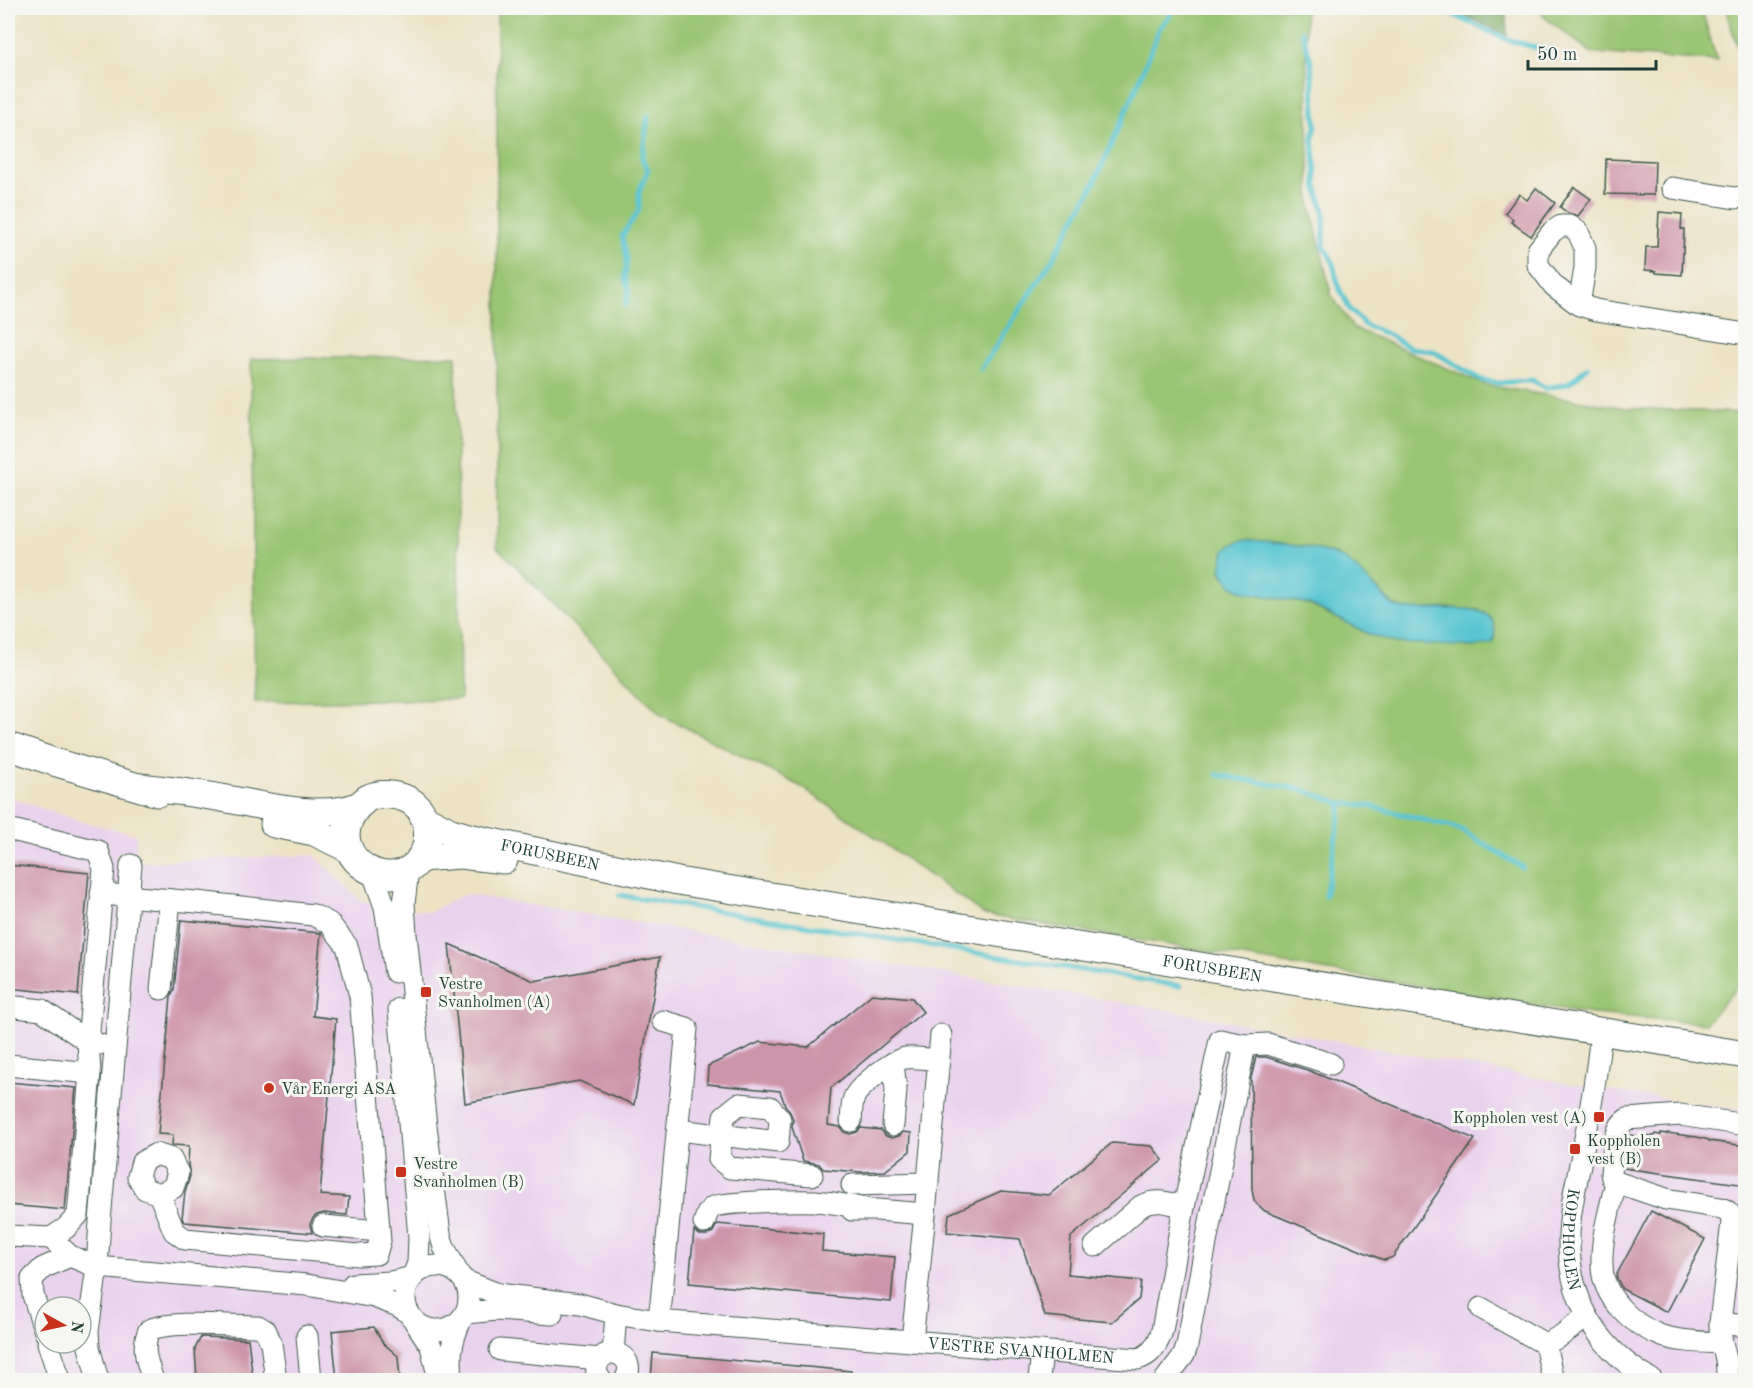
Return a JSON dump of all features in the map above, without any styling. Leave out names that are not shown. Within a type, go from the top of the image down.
[{"type":"main road","points":[[8,746],[74,769],[226,813],[314,832],[349,849]]},
{"type":"main road","points":[[141,787],[193,793],[304,812],[336,811],[358,806]]},
{"type":"main road","points":[[389,794],[407,799],[417,807],[424,818],[428,832],[426,846],[414,864],[397,874],[373,873],[354,859],[349,849],[346,834],[350,819],[358,806],[368,798],[389,794]]},
{"type":"main road","name":"FORUSBEEN","points":[[424,818],[451,832],[468,837],[678,881]]},
{"type":"main road","name":"FORUSBEEN","points":[[414,864],[460,855],[678,881],[1746,1056]]},
{"type":"street","points":[[1672,188],[1735,198],[1746,196]]},
{"type":"street","points":[[1580,305],[1596,310],[1746,334]]},
{"type":"street","points":[[8,829],[98,851],[104,869],[88,1042],[90,1073],[78,1215],[66,1228],[51,1238],[8,1236]]},
{"type":"street","points":[[414,864],[404,904],[434,1191],[444,1247],[469,1292],[469,1303],[455,1334],[450,1356],[452,1380]]},
{"type":"street","points":[[98,1380],[89,1347],[88,1331],[97,1267],[131,865]]},
{"type":"street","points":[[373,873],[385,907],[394,966],[419,1238],[418,1263],[413,1277]]},
{"type":"street","points":[[101,894],[313,915],[329,923],[347,946],[360,996],[380,1241],[376,1254],[359,1255],[185,1239],[174,1232],[159,1194]]},
{"type":"street","points":[[161,989],[170,900]]},
{"type":"street","points":[[8,1006],[42,1010],[88,1042],[115,1046]]},
{"type":"street","points":[[658,1321],[687,1028],[663,1021]]},
{"type":"street","name":"KOPPHOLEN","points":[[1601,1032],[1595,1084],[1570,1220],[1571,1268],[1587,1317],[1605,1344],[1625,1362],[1652,1380]]},
{"type":"street","points":[[912,1341],[926,1214],[940,1035]]},
{"type":"street","points":[[1245,1045],[1187,1346],[1169,1375],[1151,1352],[1162,1331],[1184,1207],[1220,1041],[1245,1045],[1268,1044],[1331,1064]]},
{"type":"street","points":[[851,1121],[852,1103],[858,1090],[893,1063],[912,1058],[938,1060]]},
{"type":"street","points":[[893,1063],[896,1090],[893,1125]]},
{"type":"street","points":[[8,1065],[90,1073]]},
{"type":"street","points":[[1733,1374],[1720,1333],[1732,1222],[1729,1211],[1666,1199],[1616,1182],[1611,1173],[1619,1127],[1627,1119],[1680,1115],[1746,1125]]},
{"type":"street","points":[[678,1130],[722,1136],[718,1159],[730,1168],[812,1175]]},
{"type":"street","points":[[156,1154],[171,1159],[178,1173],[173,1188],[159,1194],[145,1189],[138,1177],[142,1162],[156,1154]]},
{"type":"street","points":[[1582,1155],[1612,1161]]},
{"type":"street","points":[[105,1172],[138,1177]]},
{"type":"street","points":[[1616,1182],[1602,1247],[1602,1268],[1605,1284],[1612,1298],[1622,1310],[1641,1325],[1678,1340],[1746,1326]]},
{"type":"street","points":[[852,1185],[928,1184]]},
{"type":"street","points":[[1095,1246],[1148,1202],[1156,1201],[1184,1207]]},
{"type":"street","points":[[704,1223],[709,1211],[719,1205],[780,1202],[801,1209],[824,1211],[866,1209],[926,1214]]},
{"type":"street","points":[[322,1227],[379,1231]]},
{"type":"street","points":[[51,1238],[69,1256],[97,1267],[307,1285],[374,1297],[398,1306],[423,1327],[433,1330],[443,1330],[453,1326],[463,1317]]},
{"type":"street","points":[[33,1295],[32,1280],[43,1269],[69,1256]]},
{"type":"street","points":[[439,1380],[431,1346],[405,1304],[405,1294],[413,1277],[430,1266],[450,1268],[462,1277]]},
{"type":"street","points":[[307,1285],[374,1284],[413,1277]]},
{"type":"street","name":"VESTRE SVANHOLMEN","points":[[462,1277],[498,1294],[580,1304],[616,1314],[658,1321],[1138,1359],[1151,1352]]},
{"type":"street","points":[[1481,1308],[1545,1344],[1552,1375],[1556,1380]]},
{"type":"street","name":"VESTRE SVANHOLMEN","points":[[463,1317],[497,1310],[580,1316],[616,1314]]},
{"type":"street","points":[[601,1380],[598,1378],[596,1368],[607,1356],[616,1314]]},
{"type":"street","points":[[1545,1344],[1587,1317]]},
{"type":"street","points":[[153,1380],[146,1358],[145,1340],[149,1330],[159,1326],[192,1325],[258,1326],[266,1331],[271,1343],[276,1380]]},
{"type":"street","points":[[306,1336],[311,1380]]},
{"type":"street","points":[[500,1350],[623,1356],[629,1364],[629,1374],[625,1380]]},
{"type":"street","points":[[1039,1380],[1042,1351]]},
{"type":"street","points":[[52,1355],[60,1380]]},
{"type":"shaded area","points":[[8,797],[80,821],[137,835],[135,854],[117,852],[117,864],[314,855],[361,901],[430,912],[465,894],[1173,1011],[1569,1084],[1745,1111],[1745,1380],[8,1380]]},
{"type":"green space","points":[[497,8],[1305,8],[1310,203],[1331,294],[1353,328],[1486,385],[1625,408],[1745,413],[1745,978],[1706,1023],[1593,1014],[985,915],[800,786],[661,715],[497,547]],"holes":[[[1245,540],[1336,554],[1349,563],[1395,606],[1411,610],[1449,608],[1480,610],[1397,643],[1371,635],[1309,604],[1245,592],[1231,585],[1221,571]]]},
{"type":"green space","points":[[1449,8],[1503,8],[1506,14],[1507,35]]},
{"type":"green space","points":[[1539,8],[1701,8],[1717,61],[1592,53],[1544,17]]},
{"type":"green space","points":[[1725,8],[1745,8],[1745,51],[1739,51]]},
{"type":"green space","points":[[456,356],[460,699],[255,702],[251,359]]},
{"type":"water","points":[[1245,540],[1299,546],[1338,556],[1353,566],[1395,606],[1407,609],[1459,608],[1475,610],[1488,615],[1494,626],[1493,643],[1478,647],[1397,643],[1371,635],[1309,604],[1245,592],[1231,585],[1221,571],[1226,550],[1233,544]]},
{"type":"building","points":[[1606,159],[1655,161],[1654,195],[1605,194]]},
{"type":"building","points":[[1574,187],[1591,199],[1578,216],[1560,207]]},
{"type":"building","points":[[1536,188],[1555,203],[1531,236],[1511,222],[1513,219],[1505,213],[1519,194],[1527,200]]},
{"type":"building","points":[[1659,212],[1682,214],[1681,229],[1684,229],[1682,275],[1645,270],[1646,247],[1657,247]]},
{"type":"building","points":[[8,865],[89,873],[78,995],[8,988]]},
{"type":"building","points":[[181,920],[321,933],[313,1016],[336,1019],[320,1195],[349,1197],[347,1215],[324,1213],[317,1215],[310,1224],[312,1233],[184,1222],[182,1218],[185,1192],[190,1176],[189,1146],[172,1145],[173,1135],[158,1134]]},
{"type":"building","points":[[449,944],[534,981],[660,957],[634,1105],[579,1081],[465,1103]]},
{"type":"building","points":[[872,994],[912,998],[923,1012],[831,1088],[828,1125],[840,1127],[844,1132],[850,1134],[861,1128],[881,1130],[886,1136],[892,1138],[903,1132],[911,1133],[910,1151],[885,1171],[860,1172],[823,1169],[819,1164],[803,1161],[792,1127],[793,1119],[780,1091],[707,1084],[708,1066],[760,1042],[808,1047]]},
{"type":"building","points":[[1256,1057],[1266,1057],[1310,1071],[1475,1139],[1393,1257],[1381,1259],[1265,1211],[1254,1200],[1251,1078]]},
{"type":"building","points":[[8,1082],[76,1088],[65,1210],[8,1205]]},
{"type":"building","points":[[1661,1133],[1746,1146],[1746,1185],[1624,1168],[1630,1135],[1642,1137],[1642,1135],[1661,1135]]},
{"type":"building","points":[[1112,1143],[1152,1146],[1163,1160],[1071,1237],[1068,1274],[1141,1281],[1139,1299],[1112,1322],[1045,1316],[1020,1239],[947,1232],[949,1214],[1001,1191],[1049,1195]]},
{"type":"building","points":[[1651,1211],[1705,1239],[1667,1312],[1622,1289],[1616,1276]]},
{"type":"building","points":[[717,1224],[823,1234],[822,1251],[895,1257],[891,1302],[689,1283],[694,1231],[700,1235],[707,1235],[713,1232]]},
{"type":"building","points":[[374,1327],[383,1343],[398,1356],[400,1380],[337,1380],[332,1331]]},
{"type":"building","points":[[201,1337],[248,1339],[253,1380],[197,1380],[195,1349]]},
{"type":"building","points":[[653,1353],[851,1371],[850,1380],[651,1380]]},
{"type":"waterway","points":[[981,369],[1052,260],[1093,186],[1135,91],[1160,27],[1169,17],[1172,8]]},
{"type":"waterway","points":[[1439,8],[1506,39],[1548,51]]},
{"type":"waterway","points":[[1302,32],[1311,61],[1316,126],[1313,137],[1317,188],[1324,211],[1324,247],[1332,260],[1339,288],[1350,310],[1365,325],[1389,335],[1410,348],[1433,351],[1481,380],[1499,383],[1532,380],[1546,388],[1568,384],[1588,367]]},
{"type":"waterway","points":[[625,305],[629,293],[625,277],[627,259],[622,236],[639,210],[639,192],[648,169],[642,159],[648,116]]},
{"type":"waterway","points":[[1217,775],[1300,789],[1341,803],[1370,806],[1459,829],[1522,867]]},
{"type":"waterway","points":[[1325,896],[1341,803]]},
{"type":"waterway","points":[[619,895],[1180,986]]},
{"type":"place","name":"Vestre Svanholmen (A)","points":[[426,992]]},
{"type":"place","name":"Vår Energi ASA","points":[[269,1088]]},
{"type":"place","name":"Koppholen vest (A)","points":[[1599,1117]]},
{"type":"place","name":"Koppholen vest (B)","points":[[1575,1149]]},
{"type":"place","name":"Vestre Svanholmen (B)","points":[[401,1172]]}]
